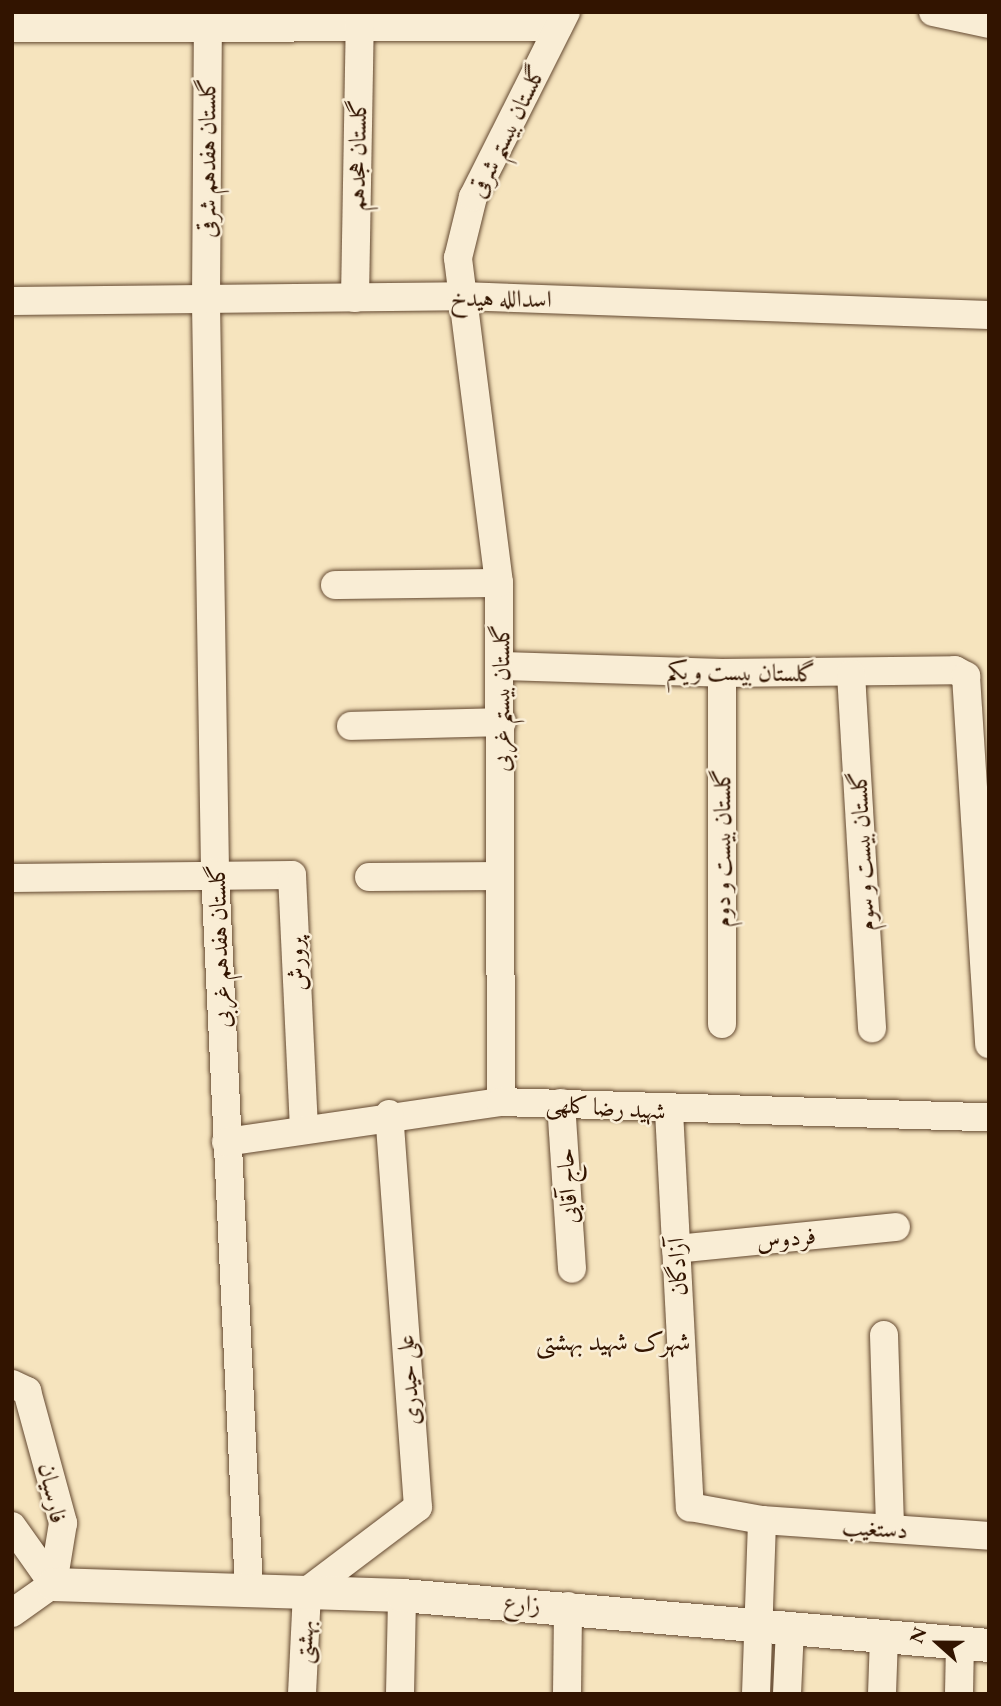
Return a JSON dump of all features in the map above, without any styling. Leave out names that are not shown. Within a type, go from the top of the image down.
[{"type":"street","points":[[933,12],[989,24]]},
{"type":"street","points":[[12,28],[208,20],[562,20]]},
{"type":"street","name":"گلستان هفدهم شرقی","points":[[206,303],[208,20]]},
{"type":"street","name":"گلستان بیستم شرقی","points":[[461,296],[458,258],[473,197],[562,20]]},
{"type":"street","name":"گلستان هجدهم","points":[[355,298],[360,21]]},
{"type":"street","name":"اسدالله هیدخ","points":[[12,301],[206,303],[461,296],[989,315]]},
{"type":"street","name":"گلستان بیستم غربی","points":[[461,296],[499,583],[503,666],[499,876],[501,1102]]},
{"type":"street","name":"گلستان هفدهم غربی","points":[[206,303],[215,873],[249,1589]]},
{"type":"street","points":[[335,585],[499,583]]},
{"type":"street","name":"گلستان بیست و یکم","points":[[503,666],[722,673],[851,674],[955,670],[971,687],[989,1044]]},
{"type":"street","name":"گلستان بیست و دوم","points":[[722,673],[722,1024]]},
{"type":"street","name":"گلستان بیست و سوم","points":[[851,674],[872,1028]]},
{"type":"street","points":[[351,726],[502,722]]},
{"type":"street","points":[[12,878],[215,873]]},
{"type":"street","name":"پرورش","points":[[215,873],[292,875],[304,1129]]},
{"type":"street","points":[[369,877],[499,876]]},
{"type":"street","name":"شهید رضا کلهی","points":[[226,1142],[389,1114],[501,1102],[561,1103],[669,1111],[989,1117]]},
{"type":"street","name":"حاج آقایی","points":[[561,1103],[572,1269]]},
{"type":"street","name":"آزادگان","points":[[669,1111],[690,1507]]},
{"type":"street","name":"علی حیدری","points":[[307,1591],[418,1507],[389,1114]]},
{"type":"street","name":"فردوس","points":[[677,1249],[897,1227]]},
{"type":"street","points":[[884,1335],[890,1528]]},
{"type":"street","name":"فارسیان","points":[[12,1384],[27,1391],[63,1523],[53,1584]]},
{"type":"street","name":"دستغیب","points":[[690,1507],[762,1520],[989,1536]]},
{"type":"street","points":[[762,1520],[775,1626],[787,1694]]},
{"type":"street","name":"فارسیان","points":[[12,1526],[53,1584]]},
{"type":"street","points":[[12,1613],[53,1584]]},
{"type":"street","name":"زارع","points":[[53,1584],[402,1594],[568,1606],[884,1638],[974,1644]]},
{"type":"street","name":"بهشتی","points":[[302,1694],[307,1591]]},
{"type":"street","points":[[400,1694],[402,1594]]},
{"type":"street","points":[[566,1694],[568,1606]]},
{"type":"street","points":[[756,1694],[775,1626]]},
{"type":"street","points":[[881,1694],[884,1638]]},
{"type":"street","points":[[959,1694],[974,1644]]},
{"type":"district","name":"شهرک شهید بهشتی","points":[[613,1342]]}]
